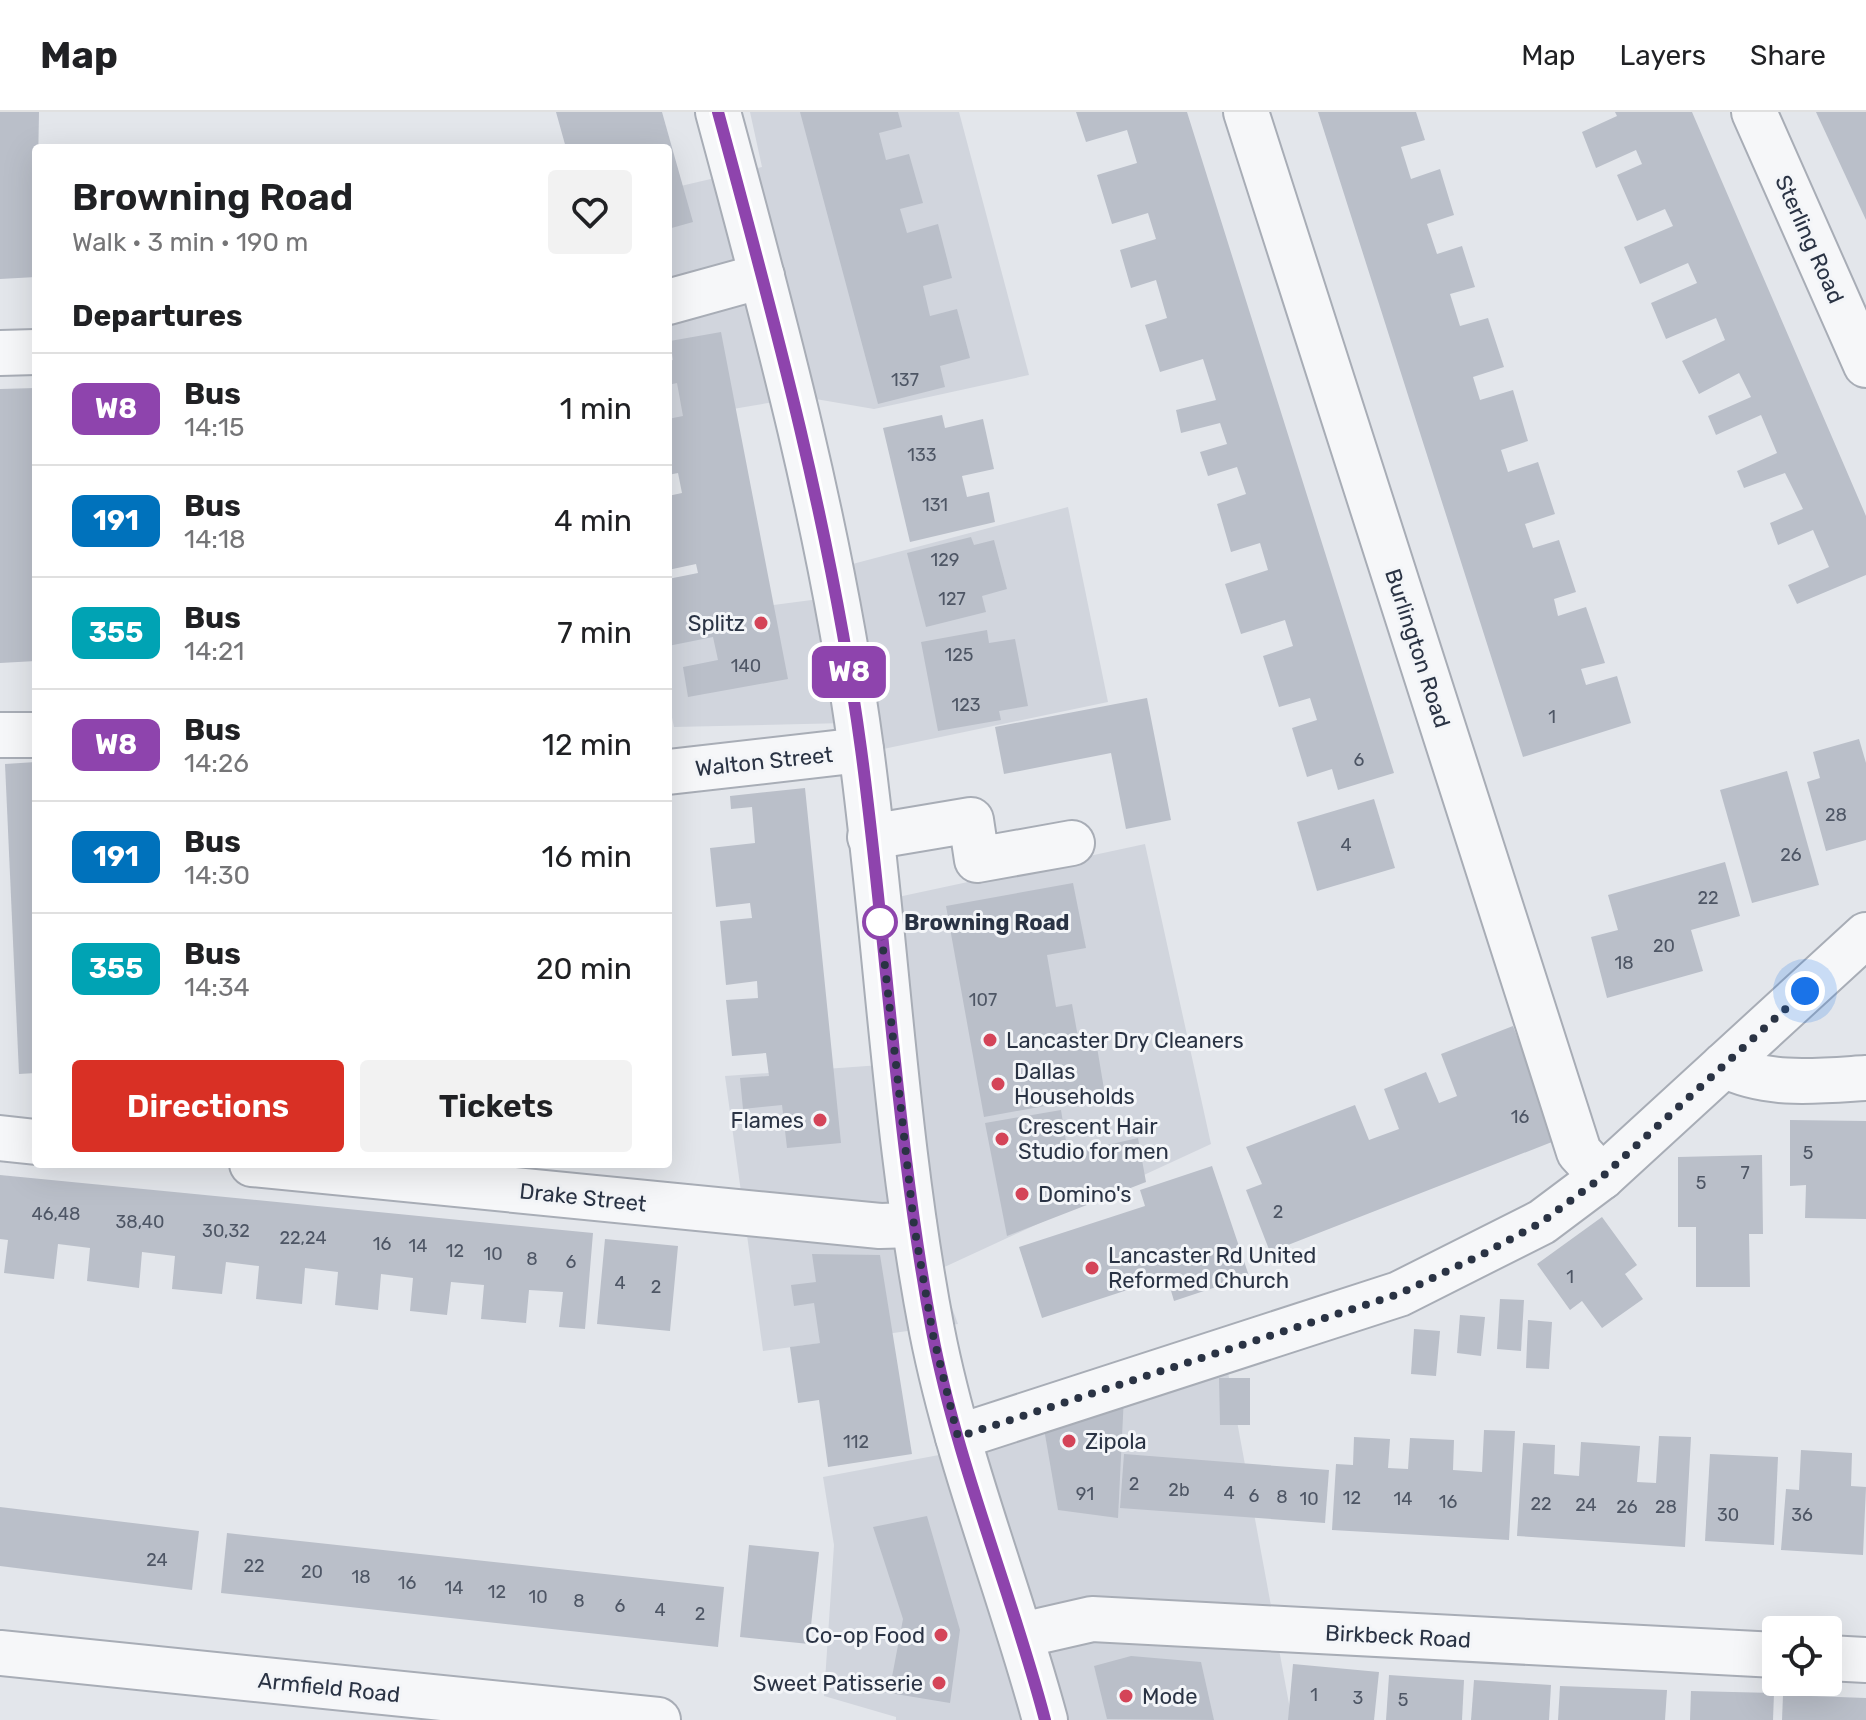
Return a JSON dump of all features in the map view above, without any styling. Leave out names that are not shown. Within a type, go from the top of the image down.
[{"type":"street","points":[[718,112],[762,276],[833,568],[861,750],[914,1225],[933,1335],[958,1437],[1022,1635],[1045,1720]]},
{"type":"street","name":"Burlington Road","points":[[1246,112],[1579,1152],[1602,1177]]},
{"type":"street","name":"Sterling Road","points":[[1754,112],[1866,365]]},
{"type":"street","points":[[672,301],[762,276]]},
{"type":"street","points":[[0,353],[32,352]]},
{"type":"street","points":[[0,735],[32,735]]},
{"type":"street","name":"Walton Street","points":[[672,772],[861,750]]},
{"type":"street","points":[[870,837],[971,820],[977,860],[1072,843]]},
{"type":"street","points":[[958,1437],[1399,1294],[1542,1222],[1602,1177],[1866,935]]},
{"type":"street","points":[[1724,1065],[1749,1078],[1813,1081],[1866,1078]]},
{"type":"street","points":[[0,1138],[32,1142]]},
{"type":"street","name":"Drake Street","points":[[292,1168],[865,1225],[914,1225]]},
{"type":"street","name":"Birkbeck Road","points":[[1022,1635],[1092,1619],[1762,1654]]},
{"type":"street","name":"Armfield Road","points":[[0,1653],[658,1720]]},
{"type":"street","points":[[1842,1659],[1866,1660]]},
{"type":"shaded area","points":[[750,112],[959,112],[1029,375],[874,409],[804,397],[672,419],[672,188],[762,167]]},
{"type":"shaded area","points":[[1068,507],[1108,702],[869,752],[845,566]]},
{"type":"shaded area","points":[[827,598],[846,723],[674,727],[672,618]]},
{"type":"shaded area","points":[[1145,844],[1211,1144],[938,1270],[958,1324],[763,1351],[725,1076],[909,1063],[884,900]]},
{"type":"shaded area","points":[[1225,1356],[1292,1720],[896,1720],[896,1717],[824,1696],[834,1545],[823,1477],[981,1447]]},
{"type":"building","points":[[0,112],[39,112],[38,144],[32,144],[32,277],[0,279]]},
{"type":"building","points":[[556,112],[662,112],[671,144],[565,144]]},
{"type":"building","points":[[800,112],[898,112],[902,127],[879,133],[886,160],[909,154],[923,203],[900,209],[907,233],[938,224],[952,278],[923,286],[930,316],[957,309],[970,358],[940,366],[945,387],[878,404]]},
{"type":"building","points":[[1076,112],[1187,112],[1394,773],[1338,790],[1332,769],[1307,777],[1292,728],[1317,720],[1310,698],[1279,707],[1263,656],[1293,646],[1285,620],[1241,634],[1225,584],[1268,570],[1260,543],[1231,552],[1217,504],[1246,494],[1237,467],[1208,476],[1200,452],[1227,444],[1220,423],[1181,433],[1176,410],[1216,400],[1203,359],[1160,372],[1145,325],[1167,318],[1156,280],[1131,288],[1120,250],[1156,239],[1148,213],[1112,224],[1097,175],[1137,163],[1127,130],[1086,142]]},
{"type":"building","points":[[1318,112],[1416,112],[1425,140],[1401,147],[1411,179],[1440,169],[1454,215],[1427,224],[1437,254],[1462,246],[1475,287],[1450,294],[1460,326],[1488,318],[1504,367],[1473,377],[1480,400],[1513,390],[1528,441],[1501,450],[1508,472],[1538,462],[1555,514],[1525,524],[1533,548],[1559,540],[1576,592],[1554,599],[1558,616],[1586,607],[1605,663],[1581,669],[1586,685],[1617,676],[1631,723],[1523,757]]},
{"type":"building","points":[[1615,112],[1692,112],[1866,516],[1866,575],[1797,604],[1788,585],[1829,567],[1813,530],[1778,545],[1770,523],[1803,509],[1785,473],[1744,488],[1737,471],[1777,453],[1761,415],[1716,435],[1708,416],[1751,397],[1739,373],[1699,394],[1682,361],[1725,340],[1716,318],[1666,339],[1651,303],[1697,283],[1688,263],[1640,284],[1624,247],[1673,226],[1665,209],[1637,221],[1617,175],[1642,164],[1636,150],[1596,168],[1582,132],[1617,116]]},
{"type":"building","points":[[1816,112],[1866,112],[1866,220]]},
{"type":"building","points":[[672,147],[693,222],[672,228]]},
{"type":"building","points":[[721,332],[788,679],[688,697],[683,667],[718,660],[713,637],[672,645],[672,578],[698,573],[696,564],[672,569],[672,495],[682,493],[678,473],[672,474],[672,418],[683,416],[677,383],[672,384],[672,341]]},
{"type":"building","points":[[32,388],[32,661],[0,663],[0,389]]},
{"type":"building","points":[[942,415],[945,428],[983,419],[994,469],[962,476],[967,497],[989,492],[995,522],[910,542],[883,428]]},
{"type":"building","points":[[971,537],[974,545],[994,540],[1007,589],[982,596],[986,612],[926,627],[907,553]]},
{"type":"building","points":[[987,630],[989,643],[1015,639],[1028,706],[999,711],[1001,720],[938,731],[921,642]]},
{"type":"building","points":[[1147,698],[1171,820],[1126,829],[1111,753],[1004,774],[995,727]]},
{"type":"building","points":[[1859,739],[1866,763],[1866,840],[1826,851],[1807,782],[1820,778],[1813,752]]},
{"type":"building","points":[[32,762],[32,1073],[19,1074],[5,764]]},
{"type":"building","points":[[1787,771],[1819,885],[1752,903],[1720,790]]},
{"type":"building","points":[[805,788],[841,1143],[787,1148],[782,1105],[743,1109],[740,1078],[769,1076],[766,1053],[732,1056],[726,1000],[758,998],[757,981],[726,985],[720,921],[752,918],[750,903],[716,907],[710,848],[755,843],[752,807],[731,809],[730,796]]},
{"type":"building","points":[[1374,799],[1395,868],[1317,891],[1297,822]]},
{"type":"building","points":[[1725,862],[1740,916],[1691,930],[1703,971],[1607,998],[1591,937],[1618,930],[1608,895]]},
{"type":"building","points":[[1073,883],[1086,948],[1047,955],[1056,1007],[1072,1004],[1078,1037],[1095,1035],[1105,1095],[984,1117],[946,906]]},
{"type":"building","points":[[1513,1026],[1557,1140],[1270,1252],[1246,1190],[1262,1184],[1246,1147],[1355,1105],[1369,1140],[1399,1129],[1384,1089],[1426,1072],[1439,1103],[1457,1096],[1441,1054]]},
{"type":"building","points":[[1061,1110],[1068,1154],[1138,1138],[1146,1182],[1007,1236],[985,1123]]},
{"type":"building","points":[[1790,1120],[1866,1121],[1866,1219],[1805,1218],[1806,1185],[1790,1186]]},
{"type":"building","points":[[1762,1155],[1763,1234],[1749,1234],[1750,1287],[1696,1287],[1696,1227],[1678,1227],[1678,1157]]},
{"type":"building","points":[[1212,1166],[1249,1276],[1174,1301],[1167,1277],[1042,1318],[1019,1247],[1145,1206],[1140,1190]]},
{"type":"building","points":[[0,1175],[593,1233],[585,1329],[559,1327],[563,1292],[529,1290],[526,1323],[481,1319],[484,1285],[451,1282],[447,1315],[410,1311],[413,1278],[381,1274],[378,1310],[335,1305],[338,1272],[305,1268],[302,1304],[256,1299],[259,1266],[226,1262],[222,1294],[172,1289],[175,1256],[142,1252],[139,1288],[87,1281],[90,1248],[58,1244],[54,1279],[4,1273],[8,1240],[0,1239]]},
{"type":"building","points":[[1602,1217],[1637,1265],[1625,1274],[1643,1299],[1602,1328],[1582,1301],[1570,1310],[1537,1264]]},
{"type":"building","points":[[605,1239],[678,1246],[670,1331],[597,1324]]},
{"type":"building","points":[[812,1254],[880,1255],[912,1454],[828,1467],[819,1400],[798,1403],[790,1347],[820,1343],[814,1303],[794,1306],[791,1285],[816,1282]]},
{"type":"building","points":[[1500,1299],[1524,1300],[1521,1351],[1497,1349]]},
{"type":"building","points":[[1460,1315],[1485,1317],[1481,1356],[1457,1353]]},
{"type":"building","points":[[1528,1320],[1552,1322],[1549,1369],[1526,1368]]},
{"type":"building","points":[[1414,1329],[1440,1331],[1436,1376],[1411,1374]]},
{"type":"building","points":[[1219,1378],[1250,1378],[1250,1425],[1220,1425]]},
{"type":"building","points":[[1124,1396],[1118,1518],[1058,1510],[1042,1417]]},
{"type":"building","points":[[1484,1430],[1515,1431],[1509,1540],[1332,1530],[1336,1464],[1353,1465],[1354,1437],[1390,1439],[1388,1468],[1408,1469],[1410,1438],[1454,1440],[1453,1470],[1482,1472]]},
{"type":"building","points":[[1659,1436],[1691,1437],[1685,1547],[1517,1536],[1523,1443],[1555,1445],[1554,1474],[1579,1476],[1581,1442],[1640,1446],[1637,1482],[1656,1483]]},
{"type":"building","points":[[1801,1450],[1852,1453],[1851,1486],[1866,1487],[1863,1555],[1781,1550],[1786,1489],[1799,1490]]},
{"type":"building","points":[[1124,1454],[1329,1470],[1325,1523],[1120,1508]]},
{"type":"building","points":[[1710,1454],[1778,1457],[1774,1545],[1705,1541]]},
{"type":"building","points":[[0,1507],[199,1531],[192,1590],[0,1566]]},
{"type":"building","points":[[927,1516],[960,1630],[950,1703],[853,1687],[853,1673],[891,1682],[903,1619],[873,1527]]},
{"type":"building","points":[[227,1533],[724,1587],[718,1647],[221,1593]]},
{"type":"building","points":[[749,1545],[819,1552],[809,1644],[740,1637]]},
{"type":"building","points":[[1131,1656],[1201,1662],[1214,1720],[1107,1719],[1094,1666]]},
{"type":"building","points":[[1293,1664],[1379,1672],[1374,1720],[1288,1720]]},
{"type":"building","points":[[1389,1675],[1464,1680],[1462,1720],[1386,1720]]},
{"type":"building","points":[[1474,1680],[1551,1685],[1549,1720],[1471,1720]]},
{"type":"building","points":[[1560,1686],[1667,1690],[1665,1720],[1558,1720]]},
{"type":"building","points":[[1691,1691],[1762,1693],[1762,1696],[1774,1696],[1773,1720],[1690,1720]]},
{"type":"building","points":[[1783,1696],[1866,1698],[1866,1720],[1782,1720]]},
{"type":"bus line","name":"W8","points":[[718,112],[762,276],[833,568],[861,750],[914,1225],[933,1335],[958,1437],[1022,1635],[1045,1720]]},
{"type":"place","name":"Splitz","points":[[761,623]]},
{"type":"place","name":"Browning Road","points":[[880,922]]},
{"type":"place","name":"Lancaster Dry Cleaners","points":[[990,1040]]},
{"type":"place","name":"Dallas Households","points":[[998,1084]]},
{"type":"place","name":"Flames","points":[[820,1120]]},
{"type":"place","name":"Crescent Hair Studio for men","points":[[1002,1139]]},
{"type":"place","name":"Domino's","points":[[1022,1194]]},
{"type":"place","name":"Lancaster Rd United Reformed Church","points":[[1092,1268]]},
{"type":"place","name":"Zipola","points":[[1069,1441]]},
{"type":"place","name":"Co-op Food","points":[[941,1635]]},
{"type":"place","name":"Sweet Patisserie","points":[[939,1683]]},
{"type":"place","name":"Mode","points":[[1126,1696]]},
{"type":"route","points":[[880,922],[914,1225],[933,1335],[958,1437],[1399,1294],[1483,1254],[1542,1222],[1602,1177],[1805,991]]}]
